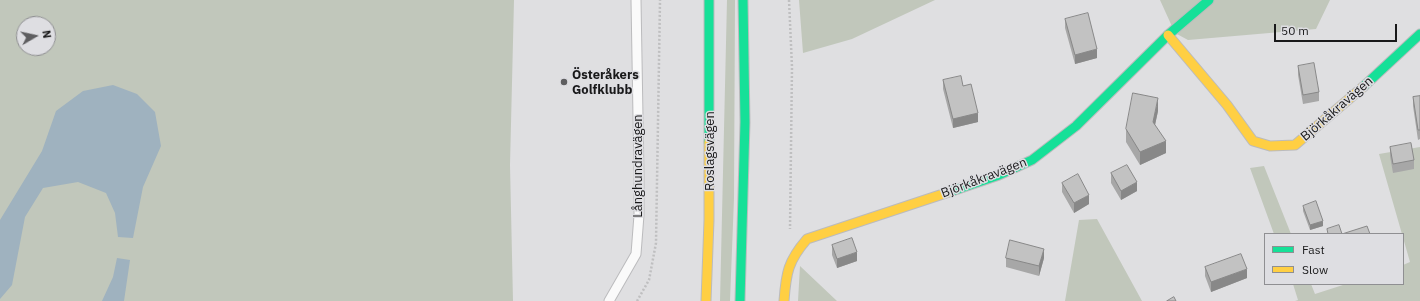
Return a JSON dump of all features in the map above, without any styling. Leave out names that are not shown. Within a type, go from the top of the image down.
[{"type":"street","name":"Roslagsvägen","points":[[706,301],[709,213],[709,0]]},
{"type":"street","points":[[740,301],[744,122],[743,0]]},
{"type":"street","name":"Björkåkravägen","points":[[798,249],[806,239],[999,175],[1032,160],[1076,126],[1168,36],[1209,0]]},
{"type":"street","name":"Björkåkravägen","points":[[1168,36],[1227,105],[1253,140],[1270,146],[1295,145],[1350,98],[1420,34]]},
{"type":"street","points":[[784,301],[786,270],[790,257],[798,249]]},
{"type":"lane","name":"Långhundravägen","points":[[608,301],[636,254],[639,176],[636,0]]},
{"type":"path","points":[[637,301],[649,280],[656,243],[660,0]]},
{"type":"path","points":[[789,0],[792,67],[790,237],[798,249]]},
{"type":"shaded area","points":[[0,0],[514,0],[510,165],[513,301],[0,301]]},
{"type":"shaded area","points":[[727,0],[735,0],[734,198],[730,301],[720,301]]},
{"type":"shaded area","points":[[799,0],[935,0],[852,39],[803,53]]},
{"type":"shaded area","points":[[1160,0],[1330,0],[1316,29],[1188,40],[1175,33]]},
{"type":"shaded area","points":[[1420,147],[1420,301],[1295,301],[1298,300],[1293,285],[1311,285],[1315,294],[1343,285],[1404,285],[1404,265],[1410,262],[1404,241],[1404,233],[1402,233],[1379,154]]},
{"type":"shaded area","points":[[1264,166],[1291,233],[1274,233],[1250,168]]},
{"type":"shaded area","points":[[1097,219],[1142,301],[1065,301],[1079,220]]},
{"type":"shaded area","points":[[800,266],[837,301],[798,301]]},
{"type":"water","points":[[113,85],[137,94],[155,112],[161,146],[143,187],[133,238],[118,237],[115,213],[106,193],[78,182],[43,188],[25,217],[12,285],[0,299],[0,220],[42,151],[56,111],[83,91]]},
{"type":"water","points":[[117,258],[130,260],[124,301],[102,301],[113,277]]},
{"type":"building","points":[[1088,13],[1097,49],[1075,55],[1065,19]]},
{"type":"building","points":[[1314,63],[1319,92],[1303,95],[1298,66]]},
{"type":"building","points":[[961,76],[963,86],[971,84],[978,113],[953,119],[943,80]]},
{"type":"building","points":[[1133,93],[1158,98],[1153,122],[1166,141],[1140,152],[1126,129]]},
{"type":"building","points":[[1420,96],[1420,130],[1418,130],[1413,97]]},
{"type":"building","points":[[1411,143],[1414,160],[1393,164],[1390,147]]},
{"type":"building","points":[[1127,165],[1137,182],[1121,191],[1111,173]]},
{"type":"building","points":[[1078,174],[1089,195],[1074,203],[1062,183]]},
{"type":"building","points":[[1316,201],[1323,221],[1310,225],[1303,206]]},
{"type":"building","points":[[1339,225],[1342,233],[1328,233],[1327,229]]},
{"type":"building","points":[[1367,226],[1370,233],[1345,233]]},
{"type":"building","points":[[852,238],[857,252],[837,259],[832,245]]},
{"type":"building","points":[[1010,240],[1044,249],[1039,266],[1006,258]]},
{"type":"building","points":[[1241,254],[1247,269],[1211,282],[1205,267]]},
{"type":"building","points":[[1174,297],[1176,301],[1167,301]]},
{"type":"traffic: fast","points":[[709,0],[709,142]]},
{"type":"traffic: fast","points":[[740,301],[745,122],[743,0]]},
{"type":"traffic: fast","points":[[949,192],[999,175],[1032,160],[1076,126],[1168,35],[1209,0]]},
{"type":"traffic: fast","points":[[1363,87],[1420,34]]},
{"type":"traffic: slow","points":[[1168,35],[1227,105],[1253,141],[1270,146],[1295,145],[1363,87]]},
{"type":"traffic: slow","points":[[706,301],[709,220],[709,142]]},
{"type":"traffic: slow","points":[[784,301],[789,268],[796,254],[807,239],[949,192]]},
{"type":"place","name":"Österåkers Golfklubb","points":[[564,82]]}]
